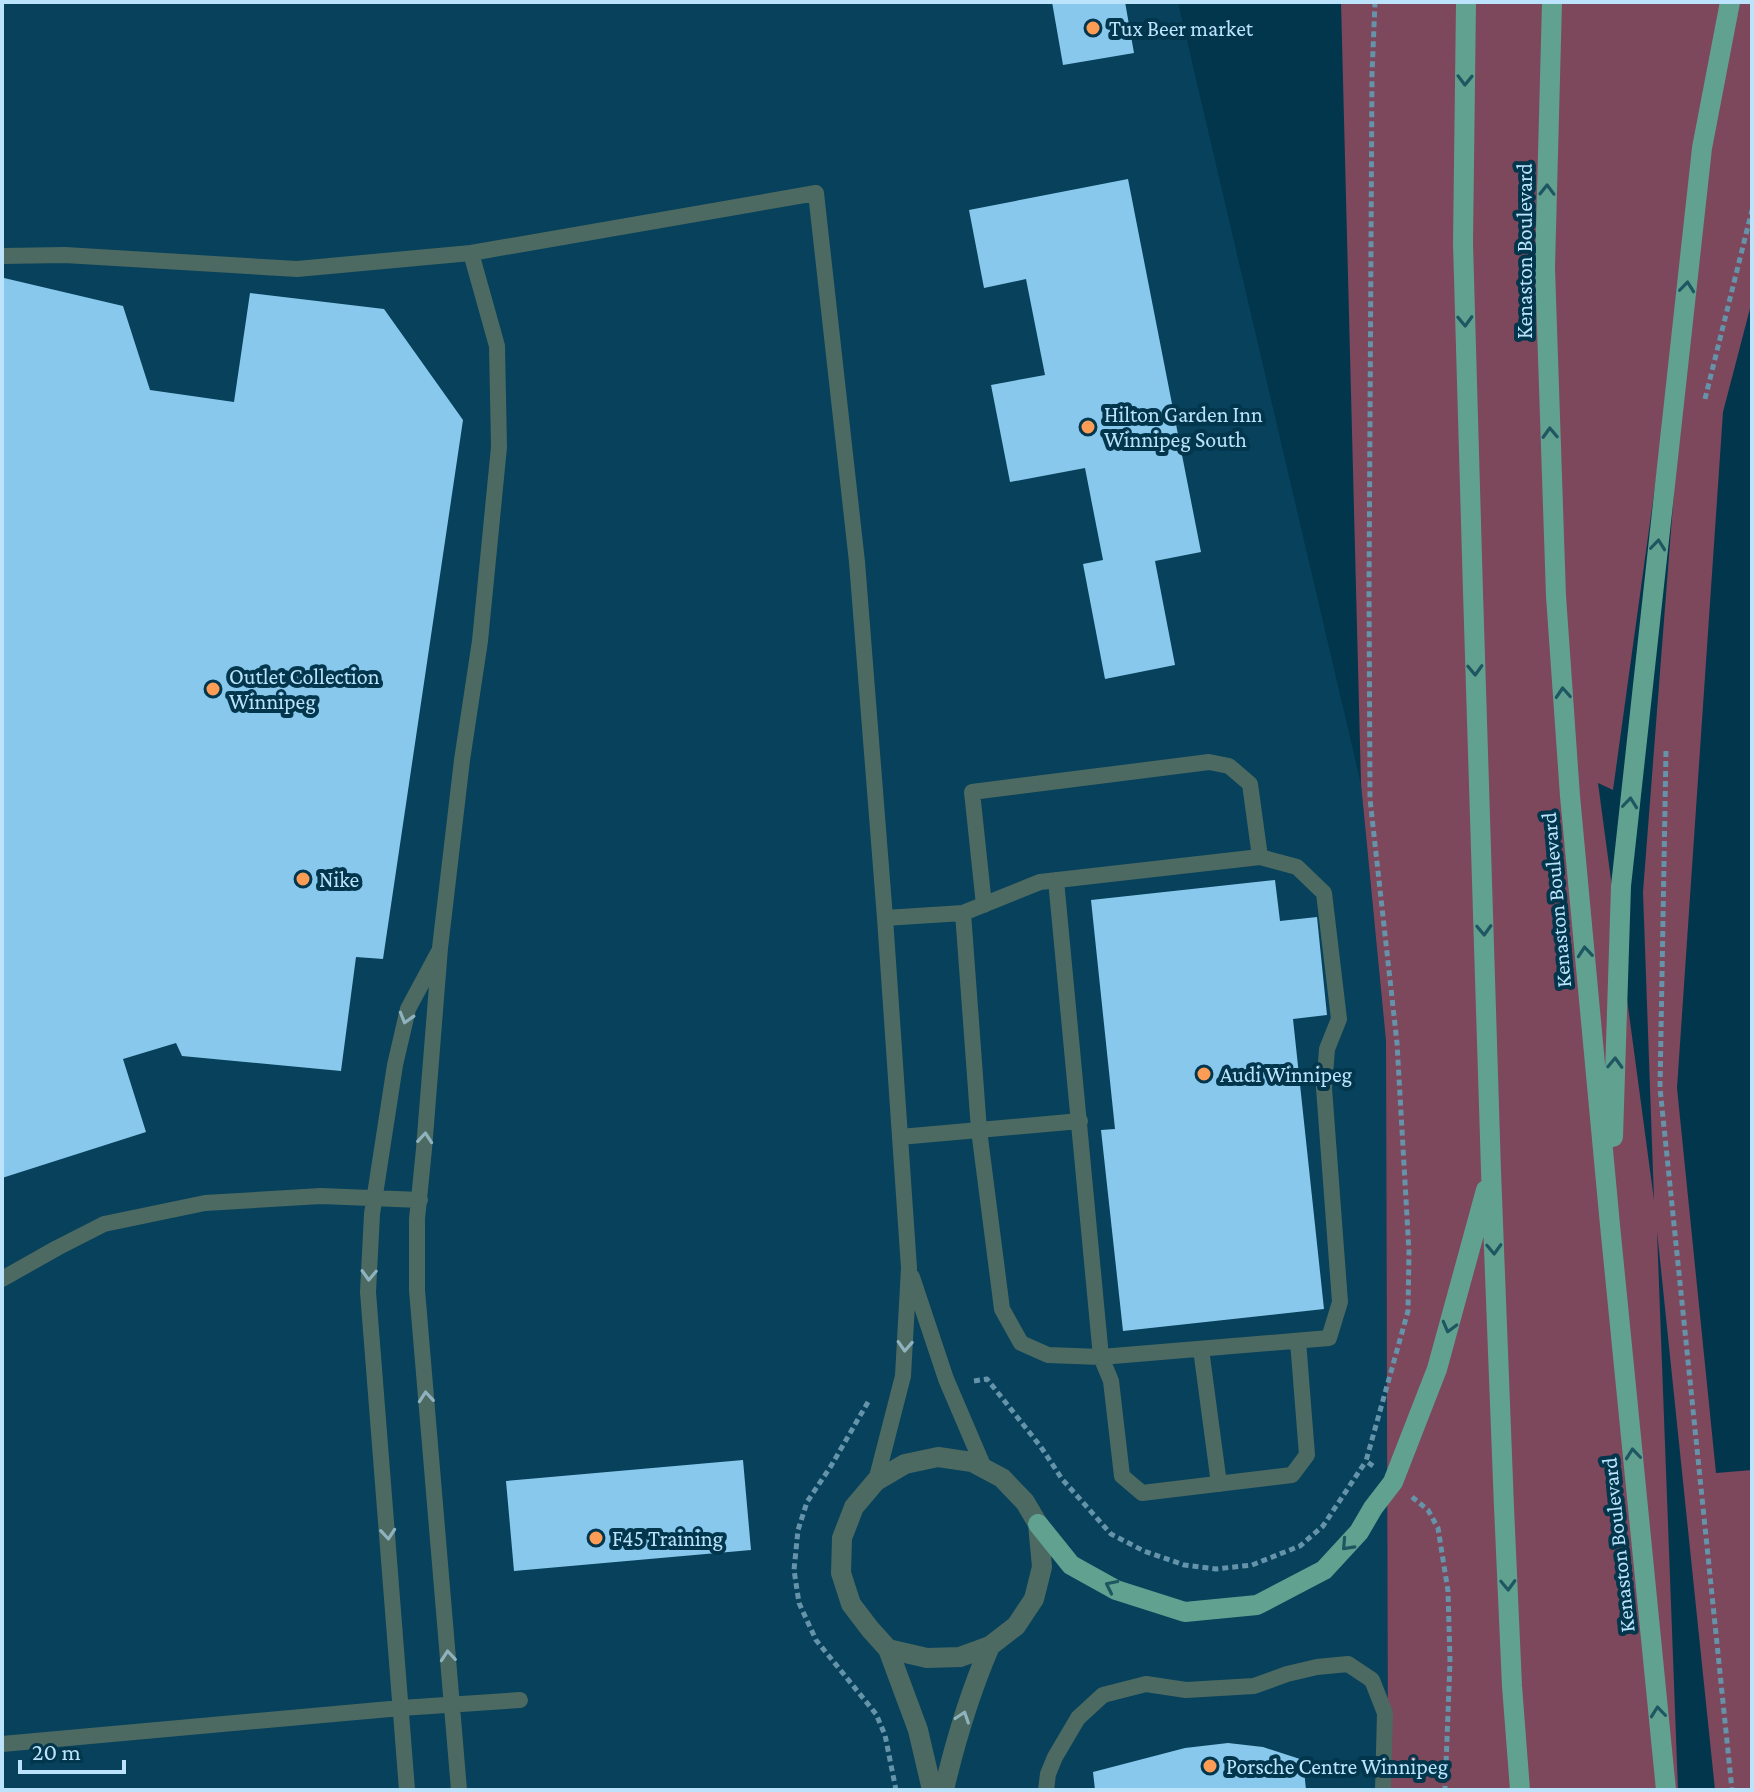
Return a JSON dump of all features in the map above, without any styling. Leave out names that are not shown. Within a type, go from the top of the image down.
[{"type":"main road","points":[[1466,2],[1463,243],[1491,1171],[1511,1671],[1520,1790]]},
{"type":"main road","name":"Kenaston Boulevard","points":[[1552,2],[1545,268],[1556,596],[1570,796],[1666,1790]]},
{"type":"main road","points":[[1610,1225],[1621,886],[1702,148],[1730,2]]},
{"type":"main road","points":[[1038,1524],[1071,1565],[1116,1590],[1185,1612],[1257,1605],[1324,1570],[1359,1532],[1393,1482],[1437,1369],[1491,1171]]},
{"type":"street","points":[[888,1649],[927,1658],[960,1657],[990,1646],[1016,1626],[1034,1599],[1042,1567],[1038,1524],[1025,1502],[1002,1478],[972,1462],[938,1457],[905,1464],[876,1481],[854,1507],[842,1538],[841,1573],[851,1604],[888,1649],[918,1730],[932,1790]]},
{"type":"street","points":[[944,1790],[958,1730],[990,1646]]},
{"type":"lane","points":[[2,256],[65,255],[297,269],[471,253],[816,193],[857,562],[909,1268],[903,1376],[876,1481]]},
{"type":"lane","points":[[459,1790],[417,1290],[417,1219],[440,948],[462,760],[480,641],[499,447],[497,346],[471,253]]},
{"type":"lane","points":[[984,905],[972,792],[1209,762],[1229,766],[1250,784],[1260,857]]},
{"type":"lane","points":[[885,918],[963,913],[1040,882],[1056,880],[1260,857],[1297,867],[1324,893],[1339,1019],[1327,1049],[1324,1088],[1340,1302],[1329,1338],[1101,1357],[1048,1355],[1021,1343],[1002,1309],[979,1130],[963,913]]},
{"type":"lane","points":[[1056,880],[1101,1357],[1111,1381],[1122,1476],[1142,1493],[1292,1475],[1307,1455],[1298,1341]]},
{"type":"lane","points":[[407,1790],[368,1292],[372,1214],[395,1065],[408,1009],[440,948]]},
{"type":"lane","points":[[900,1137],[1080,1121]]},
{"type":"lane","points":[[2,1279],[104,1224],[205,1203],[321,1196],[420,1200]]},
{"type":"lane","points":[[909,1268],[946,1379],[984,1468]]},
{"type":"lane","points":[[1201,1349],[1219,1484]]},
{"type":"lane","points":[[1046,1790],[1055,1757],[1078,1718],[1103,1695],[1146,1684],[1186,1690],[1254,1686],[1287,1674],[1348,1664],[1372,1680],[1385,1713],[1383,1790]]},
{"type":"lane","points":[[2,1744],[520,1700]]},
{"type":"path","points":[[1375,2],[1372,74],[1370,799],[1397,1043],[1409,1252],[1408,1311],[1366,1461],[1428,1510],[1438,1528],[1448,1591],[1450,1661],[1445,1790]]},
{"type":"path","points":[[1704,412],[1705,396],[1752,210]]},
{"type":"path","points":[[1666,747],[1660,1088],[1732,1790]]},
{"type":"shaded area","points":[[2,2],[1178,2],[1361,784],[1386,1041],[1388,1790],[2,1790]]},
{"type":"shaded area","points":[[1341,2],[1752,2],[1752,301],[1723,412],[1677,1088],[1716,1473],[1752,1470],[1752,1790],[1715,1790],[1657,1231],[1678,1790],[1388,1790],[1386,1041],[1361,784]],"holes":[[[1699,168],[1643,892],[1654,1200],[1598,783],[1613,790]]]},
{"type":"building","name":"Tux Beer market","points":[[1052,2],[1125,2],[1134,53],[1063,65]]},
{"type":"building","name":"Hilton Garden Inn Winnipeg South","points":[[1128,179],[1201,552],[1155,561],[1175,665],[1105,679],[1083,564],[1103,560],[1085,468],[1010,482],[991,385],[1045,375],[1026,279],[984,288],[969,210]]},
{"type":"building","name":"Outlet Collection Winnipeg","points":[[2,279],[123,306],[150,390],[234,402],[250,293],[384,309],[463,420],[383,959],[356,957],[341,1071],[182,1056],[176,1043],[123,1059],[146,1132],[2,1178]]},
{"type":"building","name":"Audi Winnipeg","points":[[1275,880],[1280,921],[1317,917],[1327,1015],[1293,1019],[1324,1309],[1123,1331],[1101,1130],[1115,1129],[1091,900]]},
{"type":"building","points":[[743,1460],[751,1550],[514,1571],[506,1481]]},
{"type":"building","name":"Porsche Centre Winnipeg","points":[[1228,1743],[1263,1747],[1303,1760],[1306,1790],[1095,1790],[1093,1772],[1185,1748]]},
{"type":"place","name":"Tux Beer market","points":[[1093,28]]},
{"type":"place","name":"Hilton Garden Inn Winnipeg South","points":[[1088,427]]},
{"type":"place","name":"Outlet Collection Winnipeg","points":[[213,689]]},
{"type":"place","name":"Nike","points":[[303,879]]},
{"type":"place","name":"Audi Winnipeg","points":[[1204,1074]]},
{"type":"place","name":"F45 Training","points":[[596,1538]]},
{"type":"place","name":"Porsche Centre Winnipeg","points":[[1210,1766]]}]
